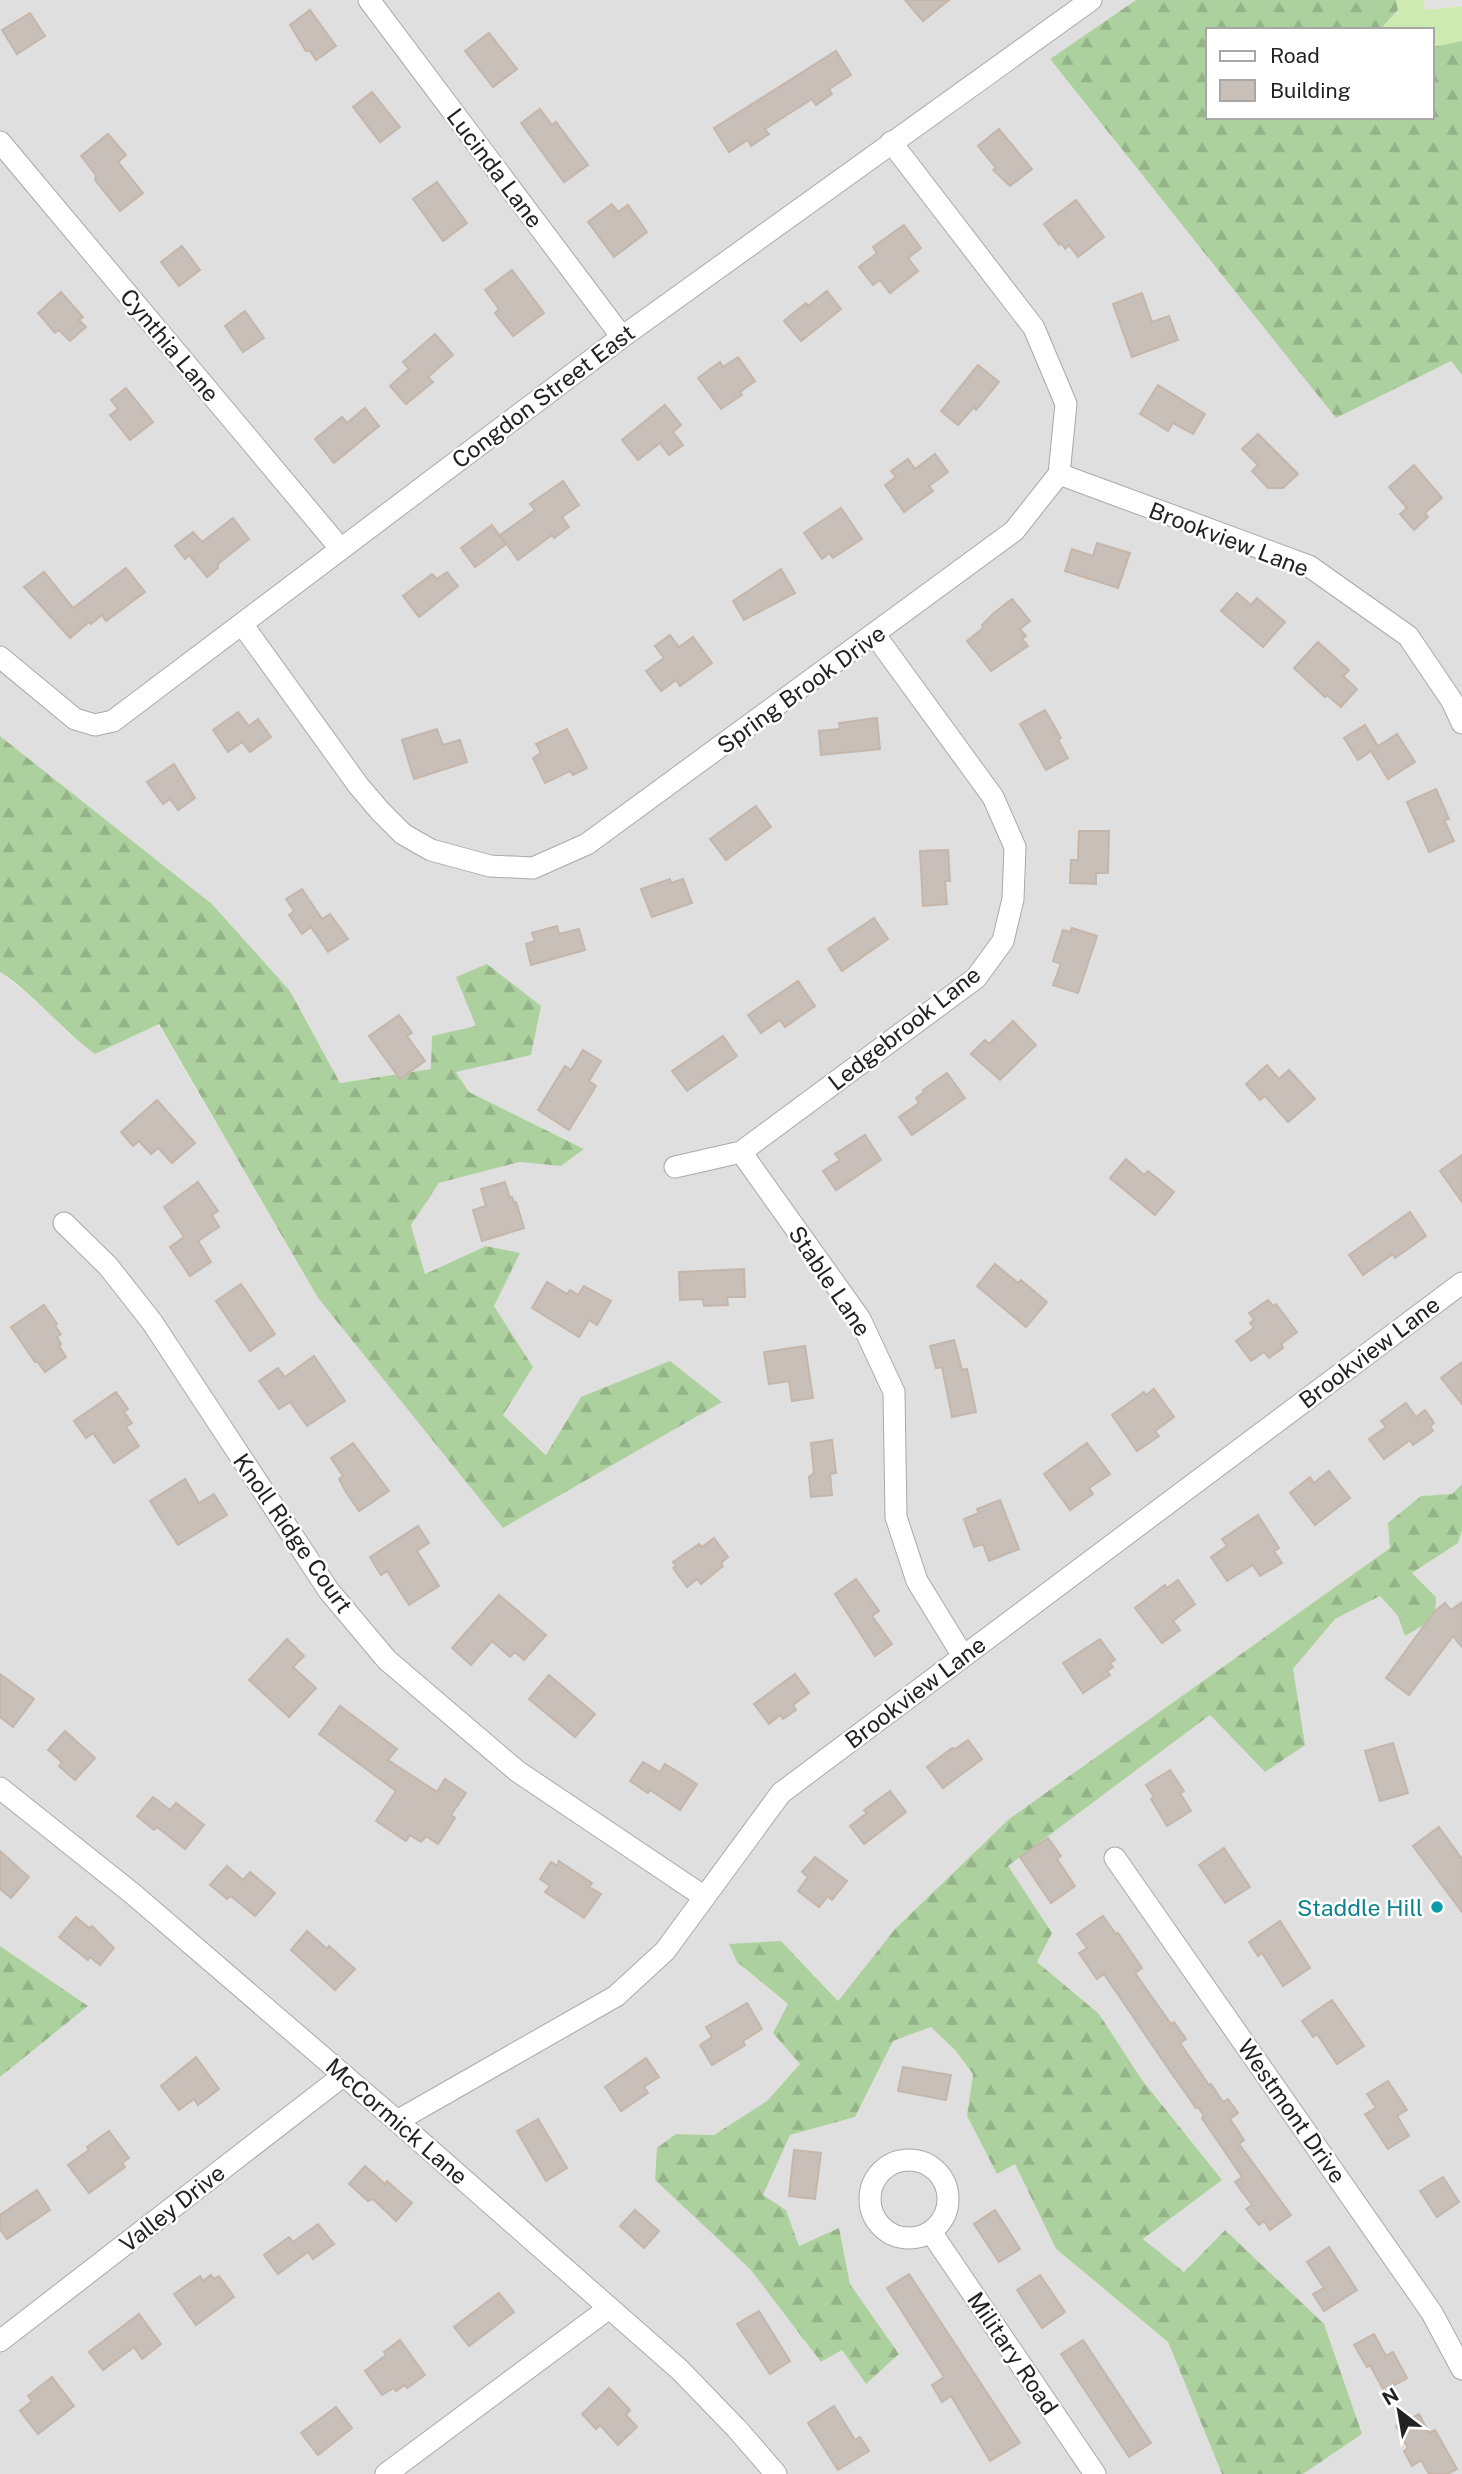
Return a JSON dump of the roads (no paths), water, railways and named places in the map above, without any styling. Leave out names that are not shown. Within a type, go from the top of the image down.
[{"type":"street","name":"Lucinda Lane","points":[[369,0],[622,337]]},
{"type":"street","name":"Congdon Street East","points":[[0,657],[75,719],[95,725],[113,721],[622,337],[1091,0]]},
{"type":"street","name":"Cynthia Lane","points":[[0,142],[340,548]]},
{"type":"street","points":[[891,142],[1034,328],[1066,404],[1059,474]]},
{"type":"street","name":"Spring Brook Drive","points":[[242,624],[358,785],[403,834],[431,850],[464,860],[490,866],[533,868],[587,844],[1014,531],[1059,474]]},
{"type":"street","name":"Brookview Lane","points":[[1059,474],[1309,566],[1408,636],[1452,701],[1462,723]]},
{"type":"street","name":"Ledgebrook Lane","points":[[675,1167],[741,1152],[976,978],[1003,941],[1013,898],[1015,848],[993,797],[875,635]]},
{"type":"street","name":"Stable Lane","points":[[741,1152],[860,1319],[894,1392],[896,1517],[917,1581],[963,1656]]},
{"type":"street","name":"Knoll Ridge Court","points":[[64,1223],[108,1266],[144,1312],[329,1591],[387,1660],[517,1771],[704,1896]]},
{"type":"street","name":"Brookview Lane","points":[[397,2121],[616,1996],[665,1951],[781,1793],[1462,1283]]},
{"type":"street","name":"McCormick Lane","points":[[0,1788],[133,1894],[680,2370],[776,2474]]},
{"type":"street","name":"Westmont Drive","points":[[1115,1858],[1432,2313],[1462,2369]]},
{"type":"street","name":"Valley Drive","points":[[0,2341],[344,2075]]},
{"type":"street","name":"Military Road","points":[[931,2232],[1094,2474]]},
{"type":"street","points":[[386,2474],[609,2308]]},
{"type":"place","name":"Staddle Hill","points":[[1437,1907]]}]
